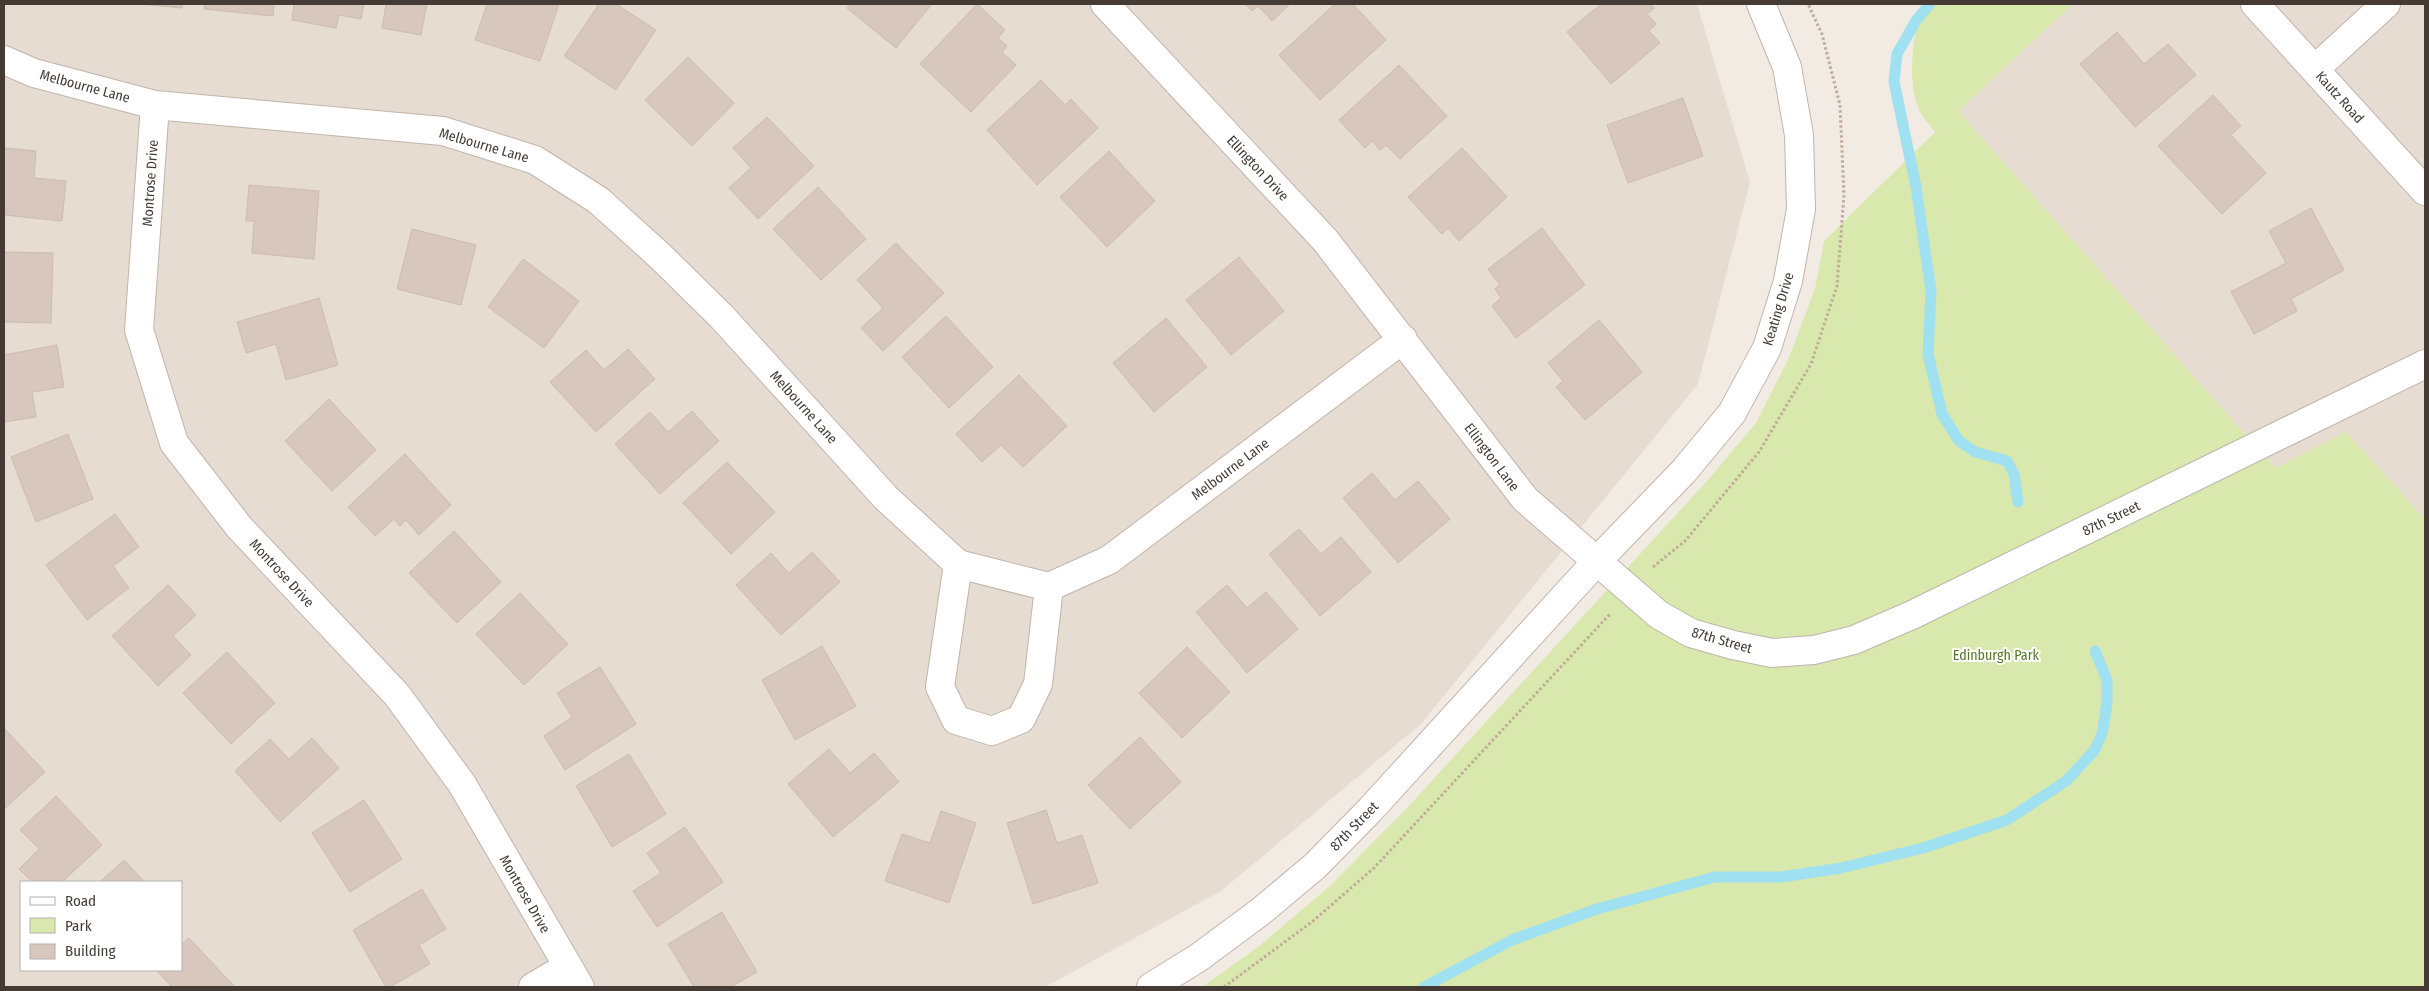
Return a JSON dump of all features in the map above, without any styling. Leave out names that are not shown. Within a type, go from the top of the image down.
[{"type":"street","name":"Ellington Drive","points":[[1105,4],[1325,240],[1402,339]]},
{"type":"street","name":"Keating Drive","points":[[1597,561],[1684,471],[1732,413],[1767,348],[1788,281],[1801,210],[1799,135],[1787,67],[1761,4]]},
{"type":"street","name":"Kautz Road","points":[[2255,4],[2425,191]]},
{"type":"street","points":[[2315,69],[2386,4]]},
{"type":"street","name":"Melbourne Lane","points":[[4,60],[34,73],[155,105],[443,131],[535,160],[598,200],[660,256],[722,317],[886,498],[958,564],[1049,587],[1109,560],[1402,339]]},
{"type":"street","name":"Montrose Drive","points":[[155,105],[139,330],[174,442],[239,527],[397,695],[462,784],[574,977]]},
{"type":"street","name":"Ellington Lane","points":[[1402,339],[1525,499],[1597,561]]},
{"type":"street","name":"87th Street","points":[[1151,987],[1198,958],[1252,918],[1316,866],[1370,810],[1597,561],[1659,615],[1691,633],[1733,645],[1772,653],[1814,650],[1854,640],[1912,615],[2425,364]]},
{"type":"street","points":[[958,564],[940,688],[956,720],[992,732],[1021,719],[1038,684],[1049,587]]},
{"type":"street","points":[[533,987],[574,977]]},
{"type":"path","points":[[1224,987],[1313,921],[1374,868],[1598,626]]},
{"type":"shaded area","points":[[4,4],[1697,4],[1750,182],[1698,384],[1421,724],[1221,891],[1045,987],[4,987]]},
{"type":"shaded area","points":[[2073,4],[2425,4],[2425,519],[2346,432],[2275,468],[1958,111]]},
{"type":"green space","name":"Edinburgh Park","points":[[1921,4],[2073,4],[1958,111],[2275,468],[2346,432],[2425,519],[2425,987],[1202,987],[1258,947],[1330,886],[1406,809],[1707,481],[1756,423],[1788,360],[1815,289],[1824,241],[1935,132],[1921,114],[1913,88],[1912,59]]},
{"type":"building","points":[[141,4],[183,4],[182,8]]},
{"type":"building","points":[[205,4],[274,4],[273,16],[204,9]]},
{"type":"building","points":[[294,4],[364,4],[361,19],[339,15],[336,28],[292,20]]},
{"type":"building","points":[[386,4],[427,4],[421,35],[382,28]]},
{"type":"building","points":[[487,4],[559,4],[540,61],[475,40]]},
{"type":"building","points":[[599,4],[616,4],[656,30],[616,90],[564,56]]},
{"type":"building","points":[[851,4],[932,4],[896,48],[847,8]]},
{"type":"building","points":[[977,4],[1005,30],[998,38],[1007,46],[1002,52],[1016,65],[971,112],[920,64]]},
{"type":"building","points":[[1245,4],[1290,4],[1272,21],[1258,6],[1252,11]]},
{"type":"building","points":[[1335,4],[1353,4],[1386,40],[1320,100],[1279,55]]},
{"type":"building","points":[[1601,4],[1651,4],[1654,8],[1647,14],[1656,24],[1649,31],[1660,43],[1611,84],[1567,32]]},
{"type":"building","points":[[2117,32],[2144,64],[2168,44],[2196,75],[2135,127],[2080,64]]},
{"type":"building","points":[[688,57],[734,103],[692,146],[645,100]]},
{"type":"building","points":[[1399,65],[1447,116],[1400,159],[1386,145],[1380,150],[1372,141],[1365,148],[1339,120]]},
{"type":"building","points":[[1041,80],[1065,105],[1071,99],[1098,128],[1037,185],[987,130]]},
{"type":"building","points":[[2213,95],[2241,126],[2231,135],[2266,173],[2222,214],[2158,146]]},
{"type":"building","points":[[1683,98],[1703,156],[1628,183],[1607,125]]},
{"type":"building","points":[[767,117],[814,166],[758,219],[729,188],[751,168],[733,148]]},
{"type":"building","points":[[4,148],[36,151],[34,178],[66,181],[62,221],[4,215]]},
{"type":"building","points":[[1462,148],[1507,197],[1459,241],[1448,228],[1442,234],[1408,197]]},
{"type":"building","points":[[1109,151],[1155,201],[1107,247],[1060,197]]},
{"type":"building","points":[[249,185],[319,191],[314,259],[252,253],[254,221],[246,221]]},
{"type":"building","points":[[818,187],[866,239],[821,280],[773,229]]},
{"type":"building","points":[[2311,208],[2344,270],[2291,299],[2297,311],[2254,334],[2231,292],[2286,263],[2269,231]]},
{"type":"building","points":[[1542,228],[1585,285],[1516,338],[1492,306],[1501,298],[1495,289],[1500,285],[1488,269]]},
{"type":"building","points":[[412,229],[476,245],[461,305],[397,289]]},
{"type":"building","points":[[896,243],[944,293],[883,351],[861,328],[883,308],[857,280]]},
{"type":"building","points":[[4,252],[53,253],[51,323],[4,322]]},
{"type":"building","points":[[1239,257],[1284,311],[1231,355],[1186,300]]},
{"type":"building","points":[[523,259],[579,301],[544,348],[488,307]]},
{"type":"building","points":[[319,298],[338,365],[286,380],[276,344],[246,353],[237,322]]},
{"type":"building","points":[[946,316],[993,367],[949,408],[902,357]]},
{"type":"building","points":[[1166,318],[1207,367],[1154,412],[1113,363]]},
{"type":"building","points":[[1599,320],[1642,372],[1585,420],[1556,387],[1563,381],[1548,363]]},
{"type":"building","points":[[57,345],[64,387],[32,392],[36,417],[4,422],[4,355]]},
{"type":"building","points":[[628,349],[655,379],[596,432],[550,382],[586,350],[604,370]]},
{"type":"building","points":[[1019,375],[1067,426],[1023,467],[1001,445],[982,462],[956,434]]},
{"type":"building","points":[[329,399],[376,450],[332,491],[285,441]]},
{"type":"building","points":[[692,411],[719,441],[660,494],[615,444],[650,412],[668,432]]},
{"type":"building","points":[[68,434],[93,499],[36,522],[11,457]]},
{"type":"building","points":[[405,454],[451,505],[419,535],[406,520],[400,526],[394,519],[375,536],[348,507]]},
{"type":"building","points":[[727,462],[775,512],[731,554],[683,503]]},
{"type":"building","points":[[1372,473],[1395,500],[1418,481],[1450,519],[1398,563],[1343,498]]},
{"type":"building","points":[[115,514],[139,547],[113,566],[129,588],[87,620],[46,565]]},
{"type":"building","points":[[1299,529],[1321,554],[1341,537],[1371,572],[1320,616],[1269,554]]},
{"type":"building","points":[[454,531],[501,582],[457,623],[409,573]]},
{"type":"building","points":[[812,552],[840,582],[781,635],[736,585],[771,553],[789,573]]},
{"type":"building","points":[[168,585],[196,615],[173,636],[191,655],[158,686],[112,636]]},
{"type":"building","points":[[1227,585],[1247,608],[1266,592],[1298,629],[1247,673],[1196,612]]},
{"type":"building","points":[[520,593],[568,644],[524,685],[476,634]]},
{"type":"building","points":[[822,646],[856,706],[795,740],[762,680]]},
{"type":"building","points":[[1187,647],[1230,692],[1182,738],[1139,693]]},
{"type":"building","points":[[227,652],[275,703],[231,744],[183,693]]},
{"type":"building","points":[[600,667],[636,724],[565,770],[544,736],[572,717],[557,693]]},
{"type":"building","points":[[4,728],[45,772],[4,809]]},
{"type":"building","points":[[1140,737],[1181,782],[1130,829],[1088,785]]},
{"type":"building","points":[[312,738],[339,768],[280,822],[235,771],[270,739],[289,759]]},
{"type":"building","points":[[829,749],[850,773],[874,753],[899,782],[833,837],[788,784]]},
{"type":"building","points":[[629,754],[666,814],[612,847],[576,786]]},
{"type":"building","points":[[56,796],[102,845],[63,881],[31,881],[19,869],[39,849],[20,830]]},
{"type":"building","points":[[364,800],[402,859],[350,892],[312,833]]},
{"type":"building","points":[[1046,810],[1057,843],[1082,835],[1098,883],[1033,904],[1007,823]]},
{"type":"building","points":[[941,811],[976,823],[949,903],[885,881],[902,834],[930,843]]},
{"type":"building","points":[[685,827],[723,882],[657,927],[633,891],[661,873],[647,853]]},
{"type":"building","points":[[124,860],[144,881],[101,881]]},
{"type":"building","points":[[422,889],[446,929],[419,945],[430,964],[390,987],[386,987],[353,930]]},
{"type":"building","points":[[722,912],[757,972],[731,987],[694,987],[668,944]]},
{"type":"building","points":[[189,938],[235,987],[172,987],[157,971],[182,971],[182,944]]},
{"type":"waterway","points":[[1930,4],[1917,19],[1897,54],[1894,82],[1916,187],[1931,291],[1928,354],[1942,414],[1959,441],[1975,452],[2007,461],[2014,474],[2018,502]]},
{"type":"waterway","points":[[1424,987],[1512,940],[1597,909],[1715,877],[1781,877],[1841,868],[1923,848],[2007,820],[2066,781],[2094,751],[2102,734],[2107,703],[2107,680],[2095,651]]}]
